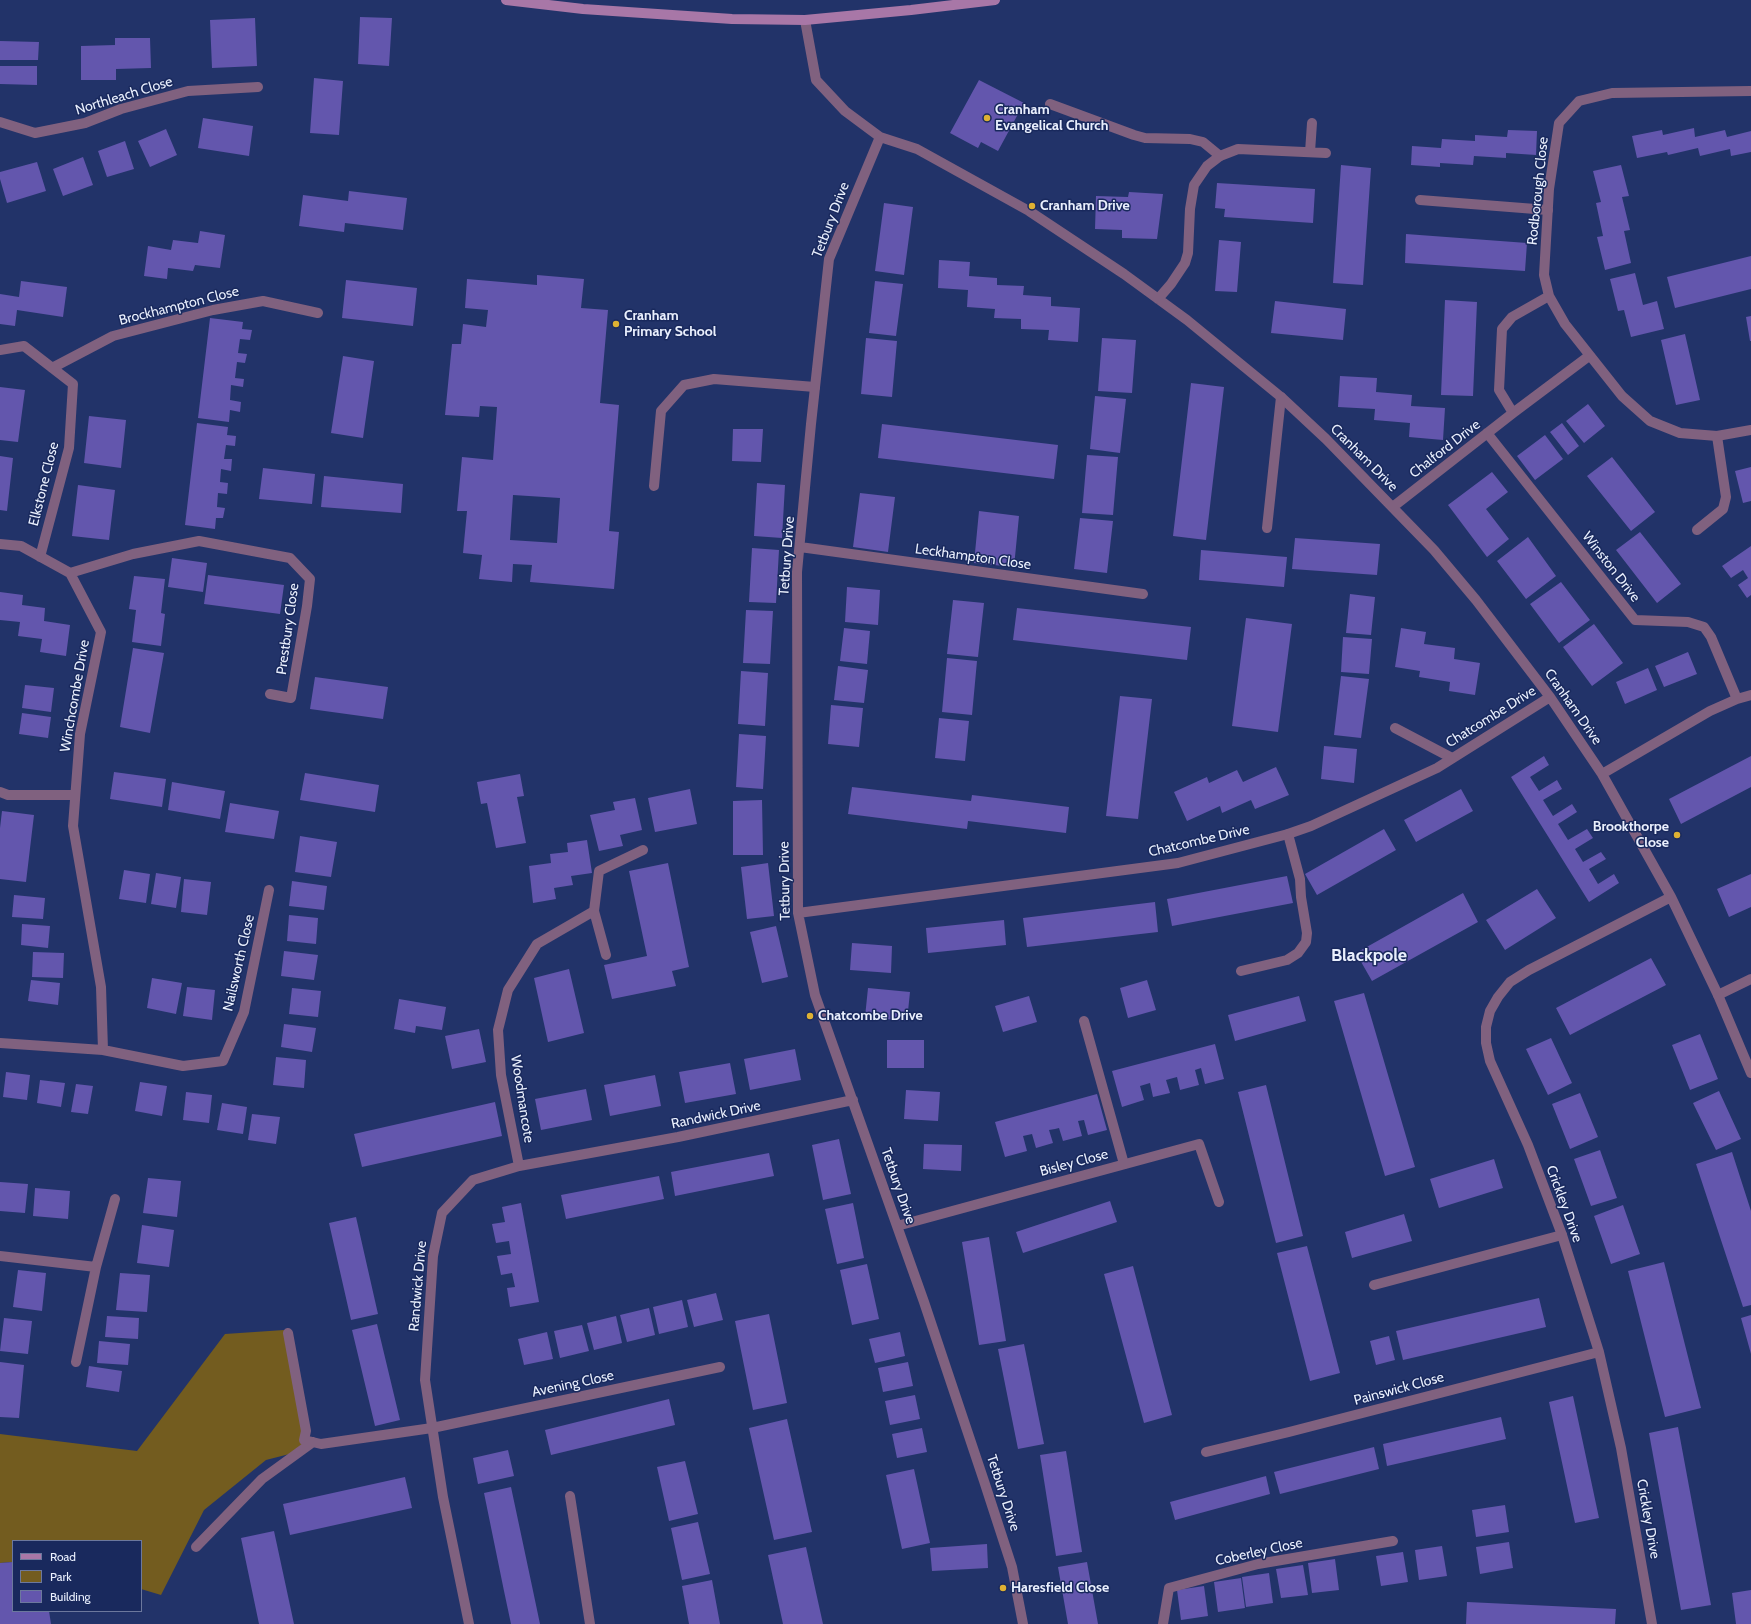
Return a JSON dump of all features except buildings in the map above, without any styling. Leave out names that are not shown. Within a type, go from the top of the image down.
[{"type":"main road","points":[[506,0],[583,9],[724,19],[805,20],[995,0]]},
{"type":"street","name":"Cranham Drive","points":[[805,20],[816,80],[845,111],[880,137],[916,150],[1029,211],[1124,274],[1212,339],[1326,439],[1394,506],[1434,550],[1476,600],[1550,697],[1602,774],[1671,897],[1718,995],[1751,1073]]},
{"type":"street","name":"Northleach Close","points":[[0,122],[35,133],[85,123],[121,109],[188,91],[258,87]]},
{"type":"street","name":"Rodborough Close","points":[[1751,91],[1612,93],[1579,101],[1559,123],[1549,189],[1544,275],[1549,296],[1565,324],[1622,396],[1650,421],[1680,433],[1717,436],[1751,430]]},
{"type":"street","points":[[1050,104],[1139,137],[1190,139],[1203,142],[1220,156]]},
{"type":"street","points":[[1310,152],[1312,123]]},
{"type":"street","name":"Tetbury Drive","points":[[880,137],[829,259],[815,387],[798,572],[798,913],[815,996],[924,1302],[1012,1567],[1023,1624]]},
{"type":"street","points":[[1158,299],[1171,284],[1185,263],[1188,253],[1190,209],[1194,185],[1207,166],[1220,156],[1238,149],[1326,153]]},
{"type":"street","points":[[1420,200],[1548,210]]},
{"type":"street","points":[[1513,413],[1499,390],[1502,329],[1512,317],[1549,296]]},
{"type":"street","name":"Brockhampton Close","points":[[52,368],[113,336],[214,310],[263,301],[318,313]]},
{"type":"street","name":"Elkstone Close","points":[[0,350],[24,346],[72,384],[69,448],[40,557]]},
{"type":"street","name":"Chalford Drive","points":[[1394,506],[1589,356]]},
{"type":"street","points":[[654,486],[661,411],[684,385],[714,379],[815,387]]},
{"type":"street","points":[[1267,528],[1281,398]]},
{"type":"street","name":"Winston Drive","points":[[1487,433],[1635,620],[1688,622],[1704,627],[1711,637],[1737,699]]},
{"type":"street","points":[[1696,530],[1724,509],[1726,497],[1717,436]]},
{"type":"street","name":"Prestbury Close","points":[[70,573],[133,554],[199,541],[290,558],[310,580],[307,606],[292,698],[270,694]]},
{"type":"street","points":[[0,544],[21,546],[70,573]]},
{"type":"street","name":"Leckhampton Close","points":[[800,547],[1143,594]]},
{"type":"street","name":"Winchcombe Drive","points":[[70,573],[101,632],[80,734],[73,826],[101,986],[103,1050]]},
{"type":"street","points":[[1602,774],[1710,711],[1737,699],[1751,695]]},
{"type":"street","name":"Chatcombe Drive","points":[[798,913],[1178,863],[1288,834],[1311,826],[1438,768],[1550,697]]},
{"type":"street","points":[[1395,728],[1452,758]]},
{"type":"street","points":[[0,792],[8,795],[75,795]]},
{"type":"street","points":[[1241,971],[1287,960],[1298,953],[1306,942],[1307,933],[1301,897],[1300,879],[1288,834]]},
{"type":"street","points":[[606,955],[594,911],[599,871],[643,850]]},
{"type":"street","name":"Nailsworth Close","points":[[103,1050],[183,1066],[223,1061],[244,1012],[269,890]]},
{"type":"street","name":"Crickley Drive","points":[[1652,1624],[1621,1448],[1599,1352],[1562,1236],[1528,1145],[1490,1060],[1486,1043],[1486,1027],[1490,1011],[1498,997],[1510,982],[1529,970],[1671,897]]},
{"type":"street","name":"Woodmancote","points":[[519,1166],[500,1067],[498,1030],[508,990],[537,944],[594,911]]},
{"type":"street","points":[[1718,995],[1751,979]]},
{"type":"street","points":[[1084,1021],[1124,1164]]},
{"type":"street","points":[[0,1042],[103,1050]]},
{"type":"street","name":"Randwick Drive","points":[[469,1624],[443,1497],[425,1380],[433,1256],[442,1213],[473,1180],[519,1166],[678,1137],[853,1100]]},
{"type":"street","name":"Bisley Close","points":[[897,1226],[1199,1144],[1219,1202]]},
{"type":"street","points":[[76,1362],[96,1267],[115,1199]]},
{"type":"street","points":[[1374,1285],[1562,1236]]},
{"type":"street","points":[[0,1256],[96,1267]]},
{"type":"street","points":[[288,1333],[306,1431],[304,1440],[313,1442]]},
{"type":"street","name":"Painswick Close","points":[[1206,1452],[1599,1352]]},
{"type":"street","name":"Avening Close","points":[[313,1442],[320,1444],[432,1428],[720,1367]]},
{"type":"street","points":[[196,1547],[262,1479],[313,1442]]},
{"type":"street","points":[[570,1496],[590,1624]]},
{"type":"street","name":"Coberley Close","points":[[1162,1624],[1169,1588],[1258,1564],[1392,1541]]},
{"type":"green space","points":[[284,1330],[309,1449],[266,1460],[204,1510],[161,1595],[142,1589],[142,1540],[12,1540],[12,1562],[0,1563],[0,1434],[137,1451],[225,1334]]},
{"type":"place","name":"Cranham Evangelical Church","points":[[987,118]]},
{"type":"place","name":"Cranham Drive","points":[[1032,206]]},
{"type":"place","name":"Cranham Primary School","points":[[616,324]]},
{"type":"place","name":"Brookthorpe Close","points":[[1677,835]]},
{"type":"place","name":"Chatcombe Drive","points":[[810,1016]]},
{"type":"place","name":"Haresfield Close","points":[[1003,1588]]},
{"type":"district","name":"Blackpole","points":[[1369,956]]}]
